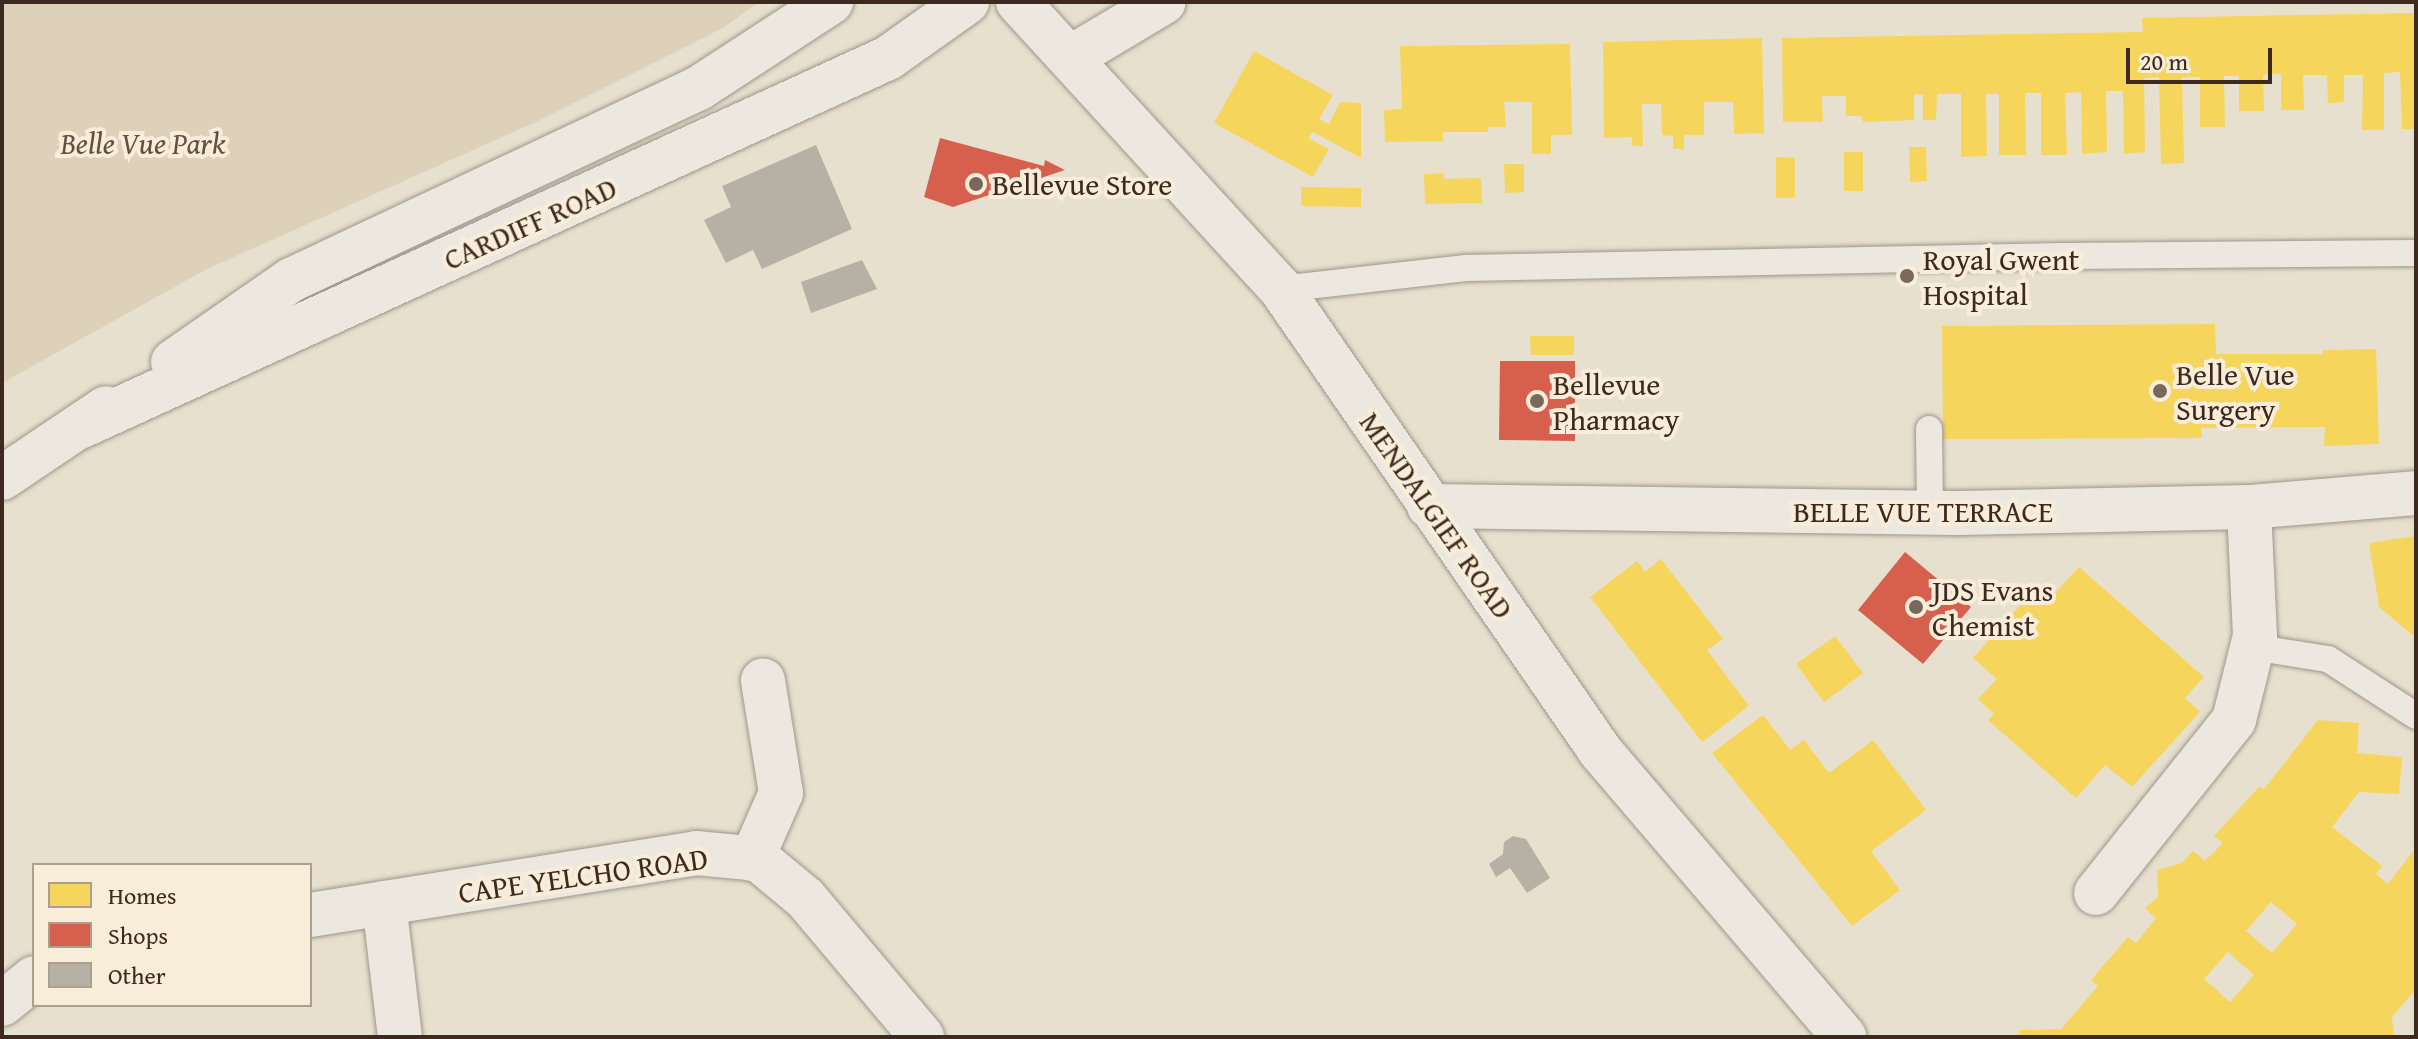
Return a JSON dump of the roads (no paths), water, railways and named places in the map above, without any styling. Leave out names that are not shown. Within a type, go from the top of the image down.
[{"type":"street","name":"CARDIFF ROAD","points":[[2,478],[291,280],[699,88],[831,2]]},
{"type":"street","name":"CARDIFF ROAD","points":[[82,426],[888,58],[967,2]]},
{"type":"street","name":"MENDALGIEF ROAD","points":[[1018,2],[1281,289],[1601,752],[1844,1037]]},
{"type":"street","points":[[1070,58],[1164,2]]},
{"type":"street","name":"BELLE VUE TERRACE","points":[[1429,506],[1930,512],[2249,507],[2416,493]]},
{"type":"street","points":[[2096,893],[2234,720],[2252,647],[2249,507]]},
{"type":"street","points":[[752,859],[781,793],[763,680]]},
{"type":"street","name":"CAPE YELCHO ROAD","points":[[312,915],[696,853],[758,859],[805,898],[922,1037]]},
{"type":"street","points":[[384,903],[400,1037]]},
{"type":"street","points":[[2,1004],[32,980]]},
{"type":"lane","points":[[1281,289],[1466,268],[2064,256],[2416,253]]},
{"type":"lane","points":[[1929,429],[1930,512]]},
{"type":"lane","points":[[2252,647],[2328,659],[2416,716]]},
{"type":"place","name":"Bellevue Store","points":[[976,184]]},
{"type":"place","name":"Royal Gwent Hospital","points":[[1907,276]]},
{"type":"place","name":"Belle Vue Surgery","points":[[2160,391]]},
{"type":"place","name":"Bellevue Pharmacy","points":[[1537,401]]},
{"type":"place","name":"JDS Evans Chemist","points":[[1916,607]]},
{"type":"park label","name":"Belle Vue Park","points":[[143,143]]}]
